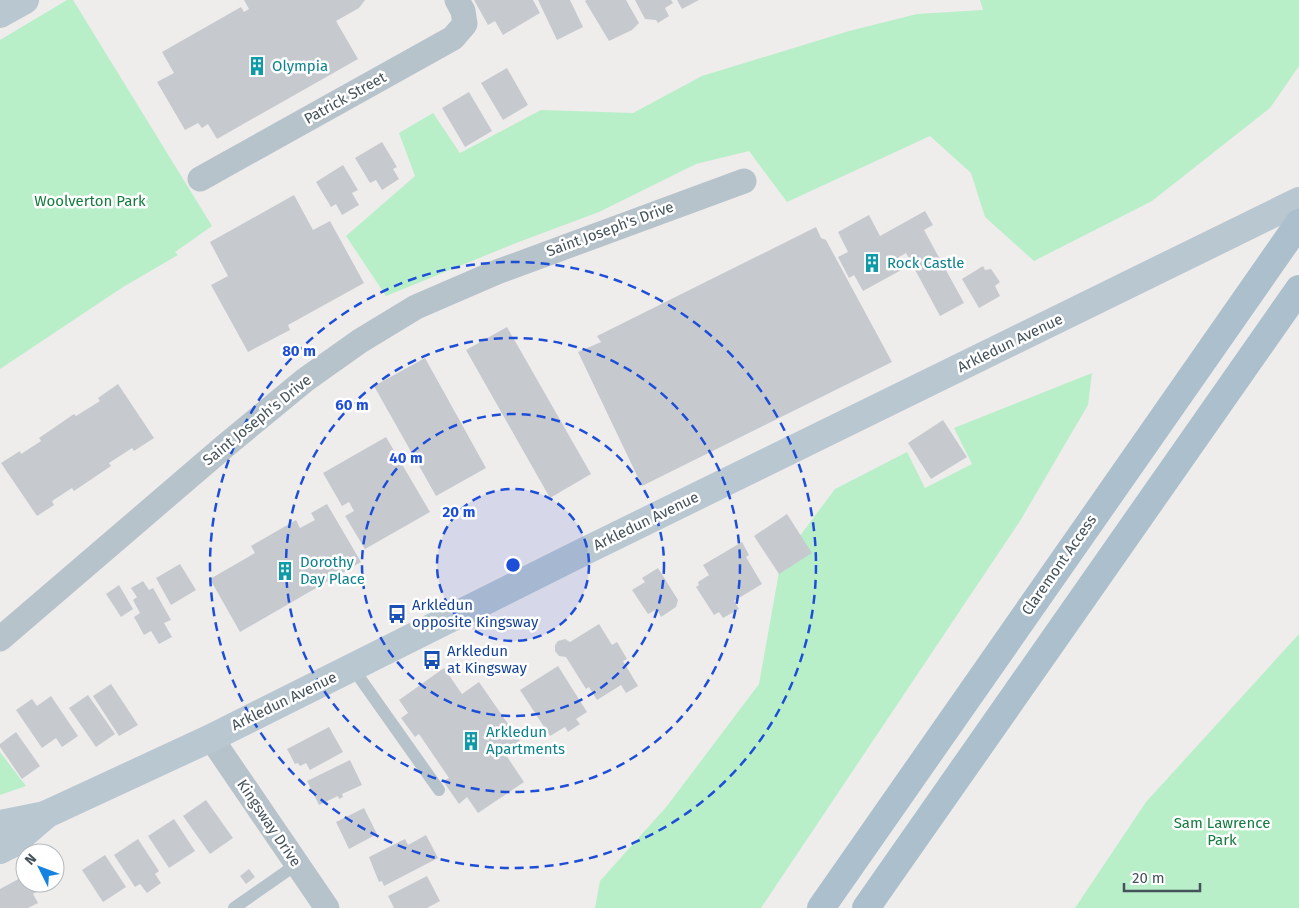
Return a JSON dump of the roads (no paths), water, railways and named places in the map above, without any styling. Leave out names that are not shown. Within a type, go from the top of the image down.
[{"type":"main road","points":[[0,14],[25,0]]},
{"type":"main road","name":"Arkledun Avenue","points":[[0,850],[12,844],[47,814],[211,738],[1299,201]]},
{"type":"main road","name":"Claremont Access","points":[[821,908],[1299,223]]},
{"type":"main road","points":[[866,908],[1299,289]]},
{"type":"main road","points":[[0,824],[47,814]]},
{"type":"street","name":"Patrick Street","points":[[200,179],[453,38],[465,24],[463,11],[458,0]]},
{"type":"street","name":"Saint Joseph's Drive","points":[[0,639],[225,446],[306,380],[360,341],[416,307],[497,272],[744,181]]},
{"type":"street","name":"Kingsway Drive","points":[[211,738],[326,908]]},
{"type":"lane","points":[[352,667],[439,790]]},
{"type":"lane","points":[[234,908],[296,864]]},
{"type":"place","name":"Olympia","points":[[257,66]]},
{"type":"place","name":"Rock Castle","points":[[872,263]]},
{"type":"place","name":"Dorothy Day Place","points":[[285,571]]},
{"type":"place","name":"Arkledun opposite Kingsway","points":[[397,614]]},
{"type":"place","name":"Arkledun at Kingsway","points":[[432,660]]},
{"type":"place","name":"Arkledun Apartments","points":[[471,741]]},
{"type":"park label","name":"Woolverton Park","points":[[90,201]]},
{"type":"park label","name":"Sam Lawrence Park","points":[[1222,832]]}]
